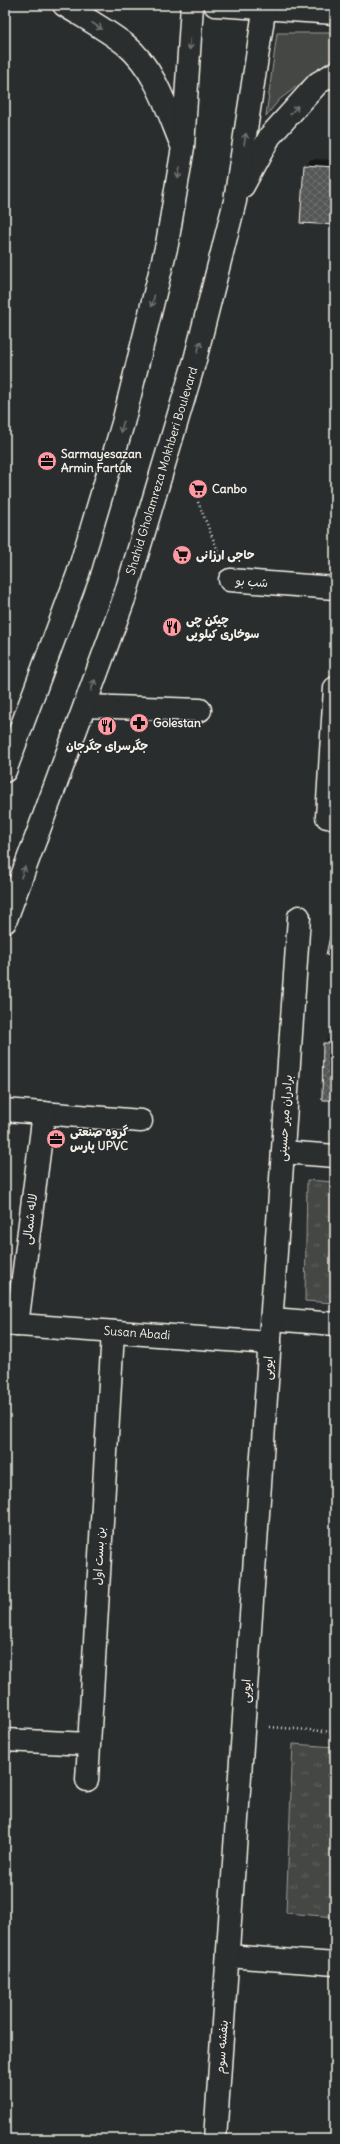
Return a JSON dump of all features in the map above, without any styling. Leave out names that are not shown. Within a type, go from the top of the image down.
[{"type":"street","points":[[64,5],[127,46],[145,68],[158,88],[183,148]]},
{"type":"street","points":[[5,771],[78,574],[123,423],[167,244],[183,148],[192,5]]},
{"type":"street","points":[[216,5],[265,7],[335,13]]},
{"type":"street","name":"Shahid Gholamreza Mokhberi Boulevard","points":[[5,922],[124,599],[196,360],[235,201],[265,7]]},
{"type":"street","points":[[235,201],[270,136],[318,83],[335,73]]},
{"type":"street","name":"شب بو","points":[[230,580],[335,588]]},
{"type":"street","points":[[335,688],[327,817],[335,817]]},
{"type":"street","points":[[85,706],[200,710]]},
{"type":"street","name":"برادران میر حسینی","points":[[272,1319],[299,917]]},
{"type":"street","points":[[5,1110],[141,1121]]},
{"type":"street","name":"لاله شمالی","points":[[11,1324],[44,1113]]},
{"type":"street","points":[[283,1152],[335,1156]]},
{"type":"street","points":[[272,1319],[335,1324]]},
{"type":"street","name":"ایوبی","points":[[228,1956],[272,1319]]},
{"type":"street","name":"Susan Abadi","points":[[11,1324],[270,1343]]},
{"type":"street","name":"بن بست اول","points":[[87,1780],[113,1332]]},
{"type":"street","points":[[5,1740],[88,1744]]},
{"type":"street","points":[[228,1956],[335,1964]]},
{"type":"street","name":"بنفشه سوم","points":[[215,2139],[228,1956]]},
{"type":"path","name":"شب بو","points":[[198,502],[230,580]]},
{"type":"path","points":[[244,1725],[335,1732]]},
{"type":"green space","points":[[277,33],[335,33],[335,57],[279,100],[266,116]]},
{"type":"green space","points":[[307,1180],[335,1182],[335,1303],[305,1301]]},
{"type":"green space","points":[[293,1744],[335,1747],[335,1917],[286,1913]]},
{"type":"building","points":[[304,165],[335,167],[335,225],[300,223]]},
{"type":"building","points":[[334,918],[335,919],[335,957],[326,955]]},
{"type":"building","points":[[323,1043],[335,1043],[335,1100],[322,1100]]},
{"type":"place","name":"Sarmayesazan Armin Fartak","points":[[47,461]]},
{"type":"place","name":"Canbo","points":[[198,489]]},
{"type":"place","name":"حاجی ارزانی","points":[[182,555]]},
{"type":"place","name":"چیکن چی سوخاری کیلویی","points":[[172,627]]},
{"type":"place","name":"Golestan","points":[[139,723]]},
{"type":"place","name":"جگرسرای جگرجان","points":[[107,726]]},
{"type":"place","name":"گروه صنعتی پارس UPVC","points":[[56,1139]]}]
